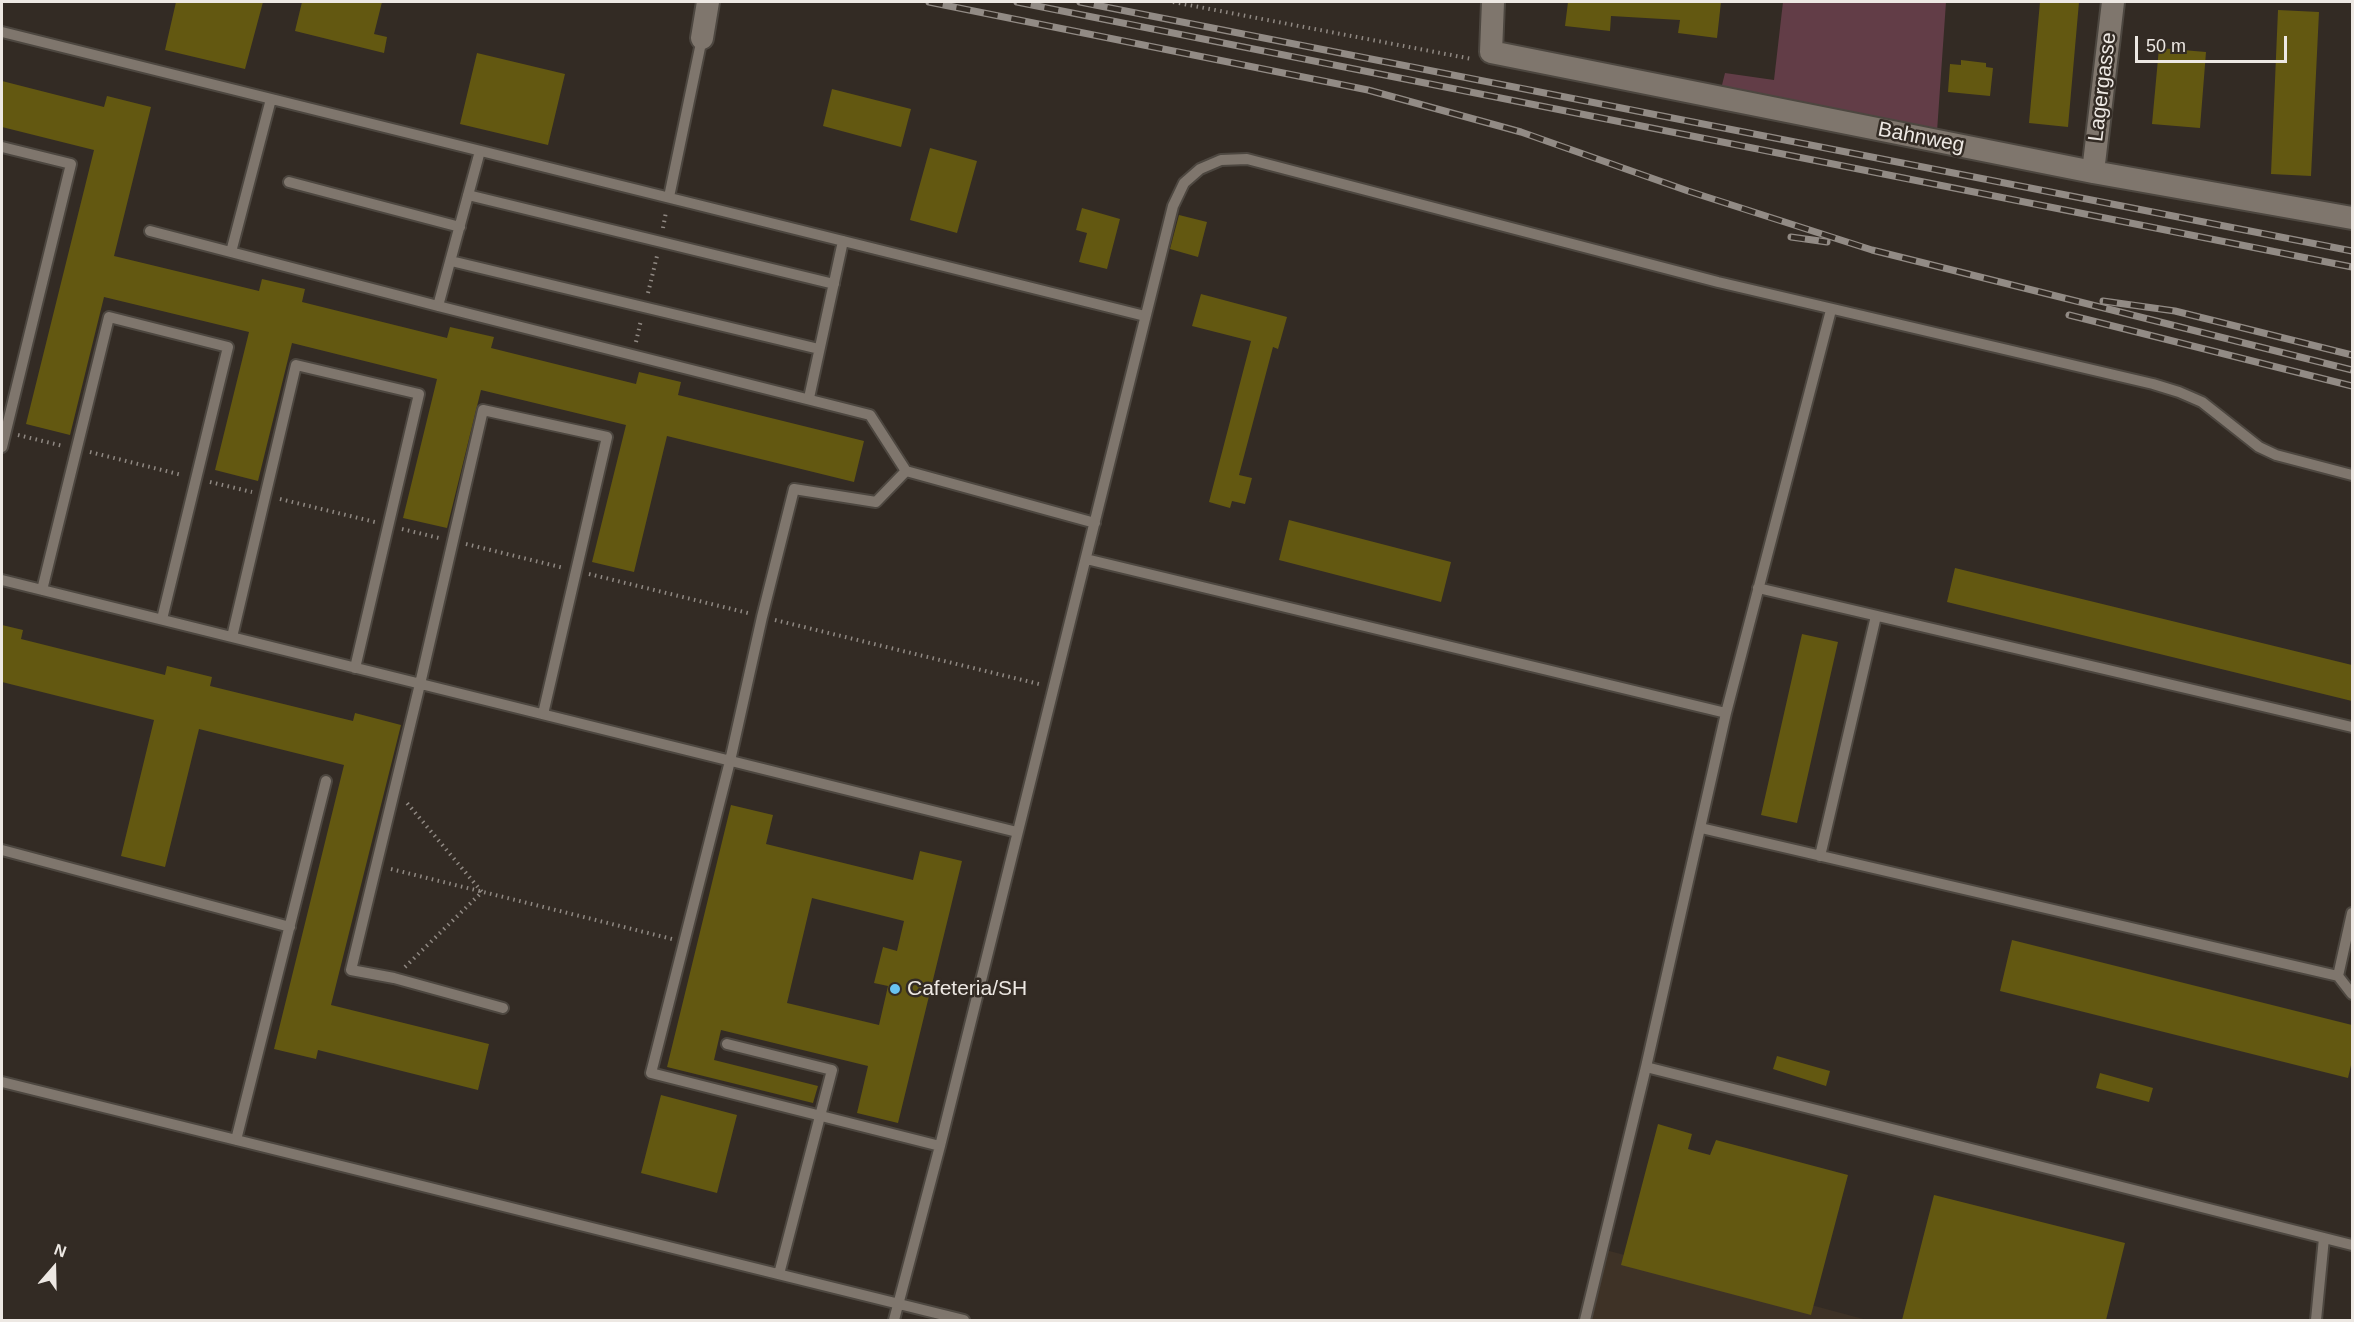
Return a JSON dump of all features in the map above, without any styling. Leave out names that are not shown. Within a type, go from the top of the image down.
[{"type":"street","points":[[702,38],[708,2]]},
{"type":"street","name":"Bahnweg","points":[[1493,2],[1491,52],[2093,172],[2352,218]]},
{"type":"street","name":"Lagergasse","points":[[2093,172],[2113,2]]},
{"type":"lane","points":[[2,32],[1145,316]]},
{"type":"lane","points":[[669,197],[702,38]]},
{"type":"lane","points":[[231,252],[271,99]]},
{"type":"lane","points":[[2,147],[71,164],[2,447]]},
{"type":"lane","points":[[438,306],[480,151]]},
{"type":"lane","points":[[894,1320],[940,1146],[1173,206],[1184,183],[1200,169],[1221,160],[1247,159],[1831,310],[2179,392],[2202,402],[2259,447],[2276,455],[2352,475]]},
{"type":"lane","points":[[289,182],[460,227]]},
{"type":"lane","points":[[468,195],[834,284]]},
{"type":"lane","points":[[150,231],[870,415],[906,471],[1095,523]]},
{"type":"lane","points":[[809,398],[843,241]]},
{"type":"lane","points":[[450,261],[819,348]]},
{"type":"lane","points":[[1584,1320],[1646,1067],[1726,713],[1831,310]]},
{"type":"lane","points":[[42,590],[109,318],[228,347],[162,619]]},
{"type":"lane","points":[[232,637],[296,365],[419,394],[355,668]]},
{"type":"lane","points":[[503,1008],[394,978],[351,970],[483,410],[607,437],[543,714]]},
{"type":"lane","points":[[906,471],[876,502],[794,489],[762,617],[730,761],[651,1073],[940,1146]]},
{"type":"lane","points":[[1086,559],[1726,713]]},
{"type":"lane","points":[[2,580],[1017,832]]},
{"type":"lane","points":[[1758,588],[2352,727]]},
{"type":"lane","points":[[1820,856],[1876,616]]},
{"type":"lane","points":[[236,1140],[326,781]]},
{"type":"lane","points":[[1701,828],[2338,976],[2352,994]]},
{"type":"lane","points":[[2,850],[290,927]]},
{"type":"lane","points":[[2338,976],[2352,913]]},
{"type":"lane","points":[[727,1044],[832,1070],[779,1274]]},
{"type":"lane","points":[[1646,1067],[2352,1245]]},
{"type":"lane","points":[[2,1082],[964,1320]]},
{"type":"lane","points":[[2316,1320],[2324,1238]]},
{"type":"path","points":[[633,354],[669,197]]},
{"type":"path","points":[[5,432],[1054,688]]},
{"type":"path","points":[[395,789],[482,892]]},
{"type":"path","points":[[376,865],[684,942]]},
{"type":"path","points":[[394,978],[482,892]]},
{"type":"shaded area","points":[[1783,2],[1946,2],[1936,146],[1718,101],[1725,73],[1774,80]]},
{"type":"shaded area","points":[[1602,1249],[1867,1320],[1585,1320]]},
{"type":"building","points":[[176,2],[263,2],[245,69],[165,50]]},
{"type":"building","points":[[302,2],[382,2],[374,34],[387,37],[384,53],[295,31]]},
{"type":"building","points":[[1568,2],[1721,2],[1717,38],[1678,33],[1680,20],[1611,16],[1610,31],[1565,26]]},
{"type":"building","points":[[2040,2],[2079,2],[2068,127],[2029,123]]},
{"type":"building","points":[[2278,10],[2319,12],[2311,176],[2271,174]]},
{"type":"building","points":[[2159,48],[2206,52],[2200,128],[2152,124]]},
{"type":"building","points":[[477,53],[565,74],[548,145],[460,124]]},
{"type":"building","points":[[1961,60],[1986,63],[1986,67],[1993,68],[1990,96],[1948,92],[1950,64],[1961,65]]},
{"type":"building","points":[[2,81],[104,107],[107,96],[151,107],[114,256],[259,291],[262,279],[305,289],[302,302],[447,338],[450,327],[494,337],[491,348],[636,384],[639,372],[681,382],[678,395],[864,441],[854,482],[667,436],[634,572],[592,562],[626,425],[481,390],[447,528],[403,518],[437,379],[292,343],[258,481],[215,470],[249,332],[104,297],[70,435],[26,424],[94,150],[2,127]]},
{"type":"building","points":[[832,89],[911,109],[901,147],[823,126]]},
{"type":"building","points":[[930,148],[977,161],[957,233],[910,220]]},
{"type":"building","points":[[1082,208],[1120,219],[1107,269],[1079,262],[1087,233],[1076,230]]},
{"type":"building","points":[[1179,215],[1207,222],[1198,257],[1170,249]]},
{"type":"building","points":[[1201,294],[1287,317],[1278,349],[1273,347],[1239,475],[1252,478],[1245,504],[1232,501],[1230,508],[1209,502],[1251,341],[1192,326]]},
{"type":"building","points":[[1289,520],[1451,562],[1441,602],[1279,560]]},
{"type":"building","points":[[1955,568],[2352,665],[2352,701],[1947,602]]},
{"type":"building","points":[[2,625],[23,630],[21,639],[165,675],[167,666],[212,677],[210,686],[353,721],[355,713],[401,725],[331,1005],[489,1044],[478,1090],[318,1050],[316,1059],[274,1049],[344,765],[199,729],[165,867],[121,856],[154,720],[2,682]]},
{"type":"building","points":[[1802,634],[1838,642],[1797,823],[1761,815]]},
{"type":"building","points":[[731,805],[773,815],[766,844],[913,880],[920,851],[962,861],[898,1123],[857,1113],[868,1066],[721,1030],[714,1060],[818,1086],[813,1103],[667,1067]],"holes":[[[812,898],[904,921],[897,951],[883,947],[874,983],[888,986],[879,1025],[787,1003]]]},
{"type":"building","points":[[2012,940],[2352,1025],[2352,1061],[2348,1078],[2000,991]]},
{"type":"building","points":[[1777,1056],[1830,1071],[1826,1086],[1773,1069]]},
{"type":"building","points":[[2100,1073],[2153,1088],[2149,1102],[2096,1088]]},
{"type":"building","points":[[661,1095],[737,1115],[717,1193],[641,1173]]},
{"type":"building","points":[[1658,1124],[1692,1134],[1688,1149],[1710,1155],[1716,1140],[1848,1175],[1811,1315],[1621,1265]]},
{"type":"building","points":[[1934,1195],[2125,1243],[2106,1320],[1902,1320]]},
{"type":"railway","points":[[929,2],[1368,90],[1521,132],[1688,191],[1872,250],[2352,370]]},
{"type":"railway","points":[[1017,2],[2352,267]]},
{"type":"railway","points":[[1080,2],[2352,251]]},
{"type":"railway","points":[[1791,237],[1827,242]]},
{"type":"railway","points":[[2103,301],[2175,311],[2352,355]]},
{"type":"railway","points":[[2069,315],[2352,386]]},
{"type":"place","name":"Cafeteria/SH","points":[[895,989]]}]
